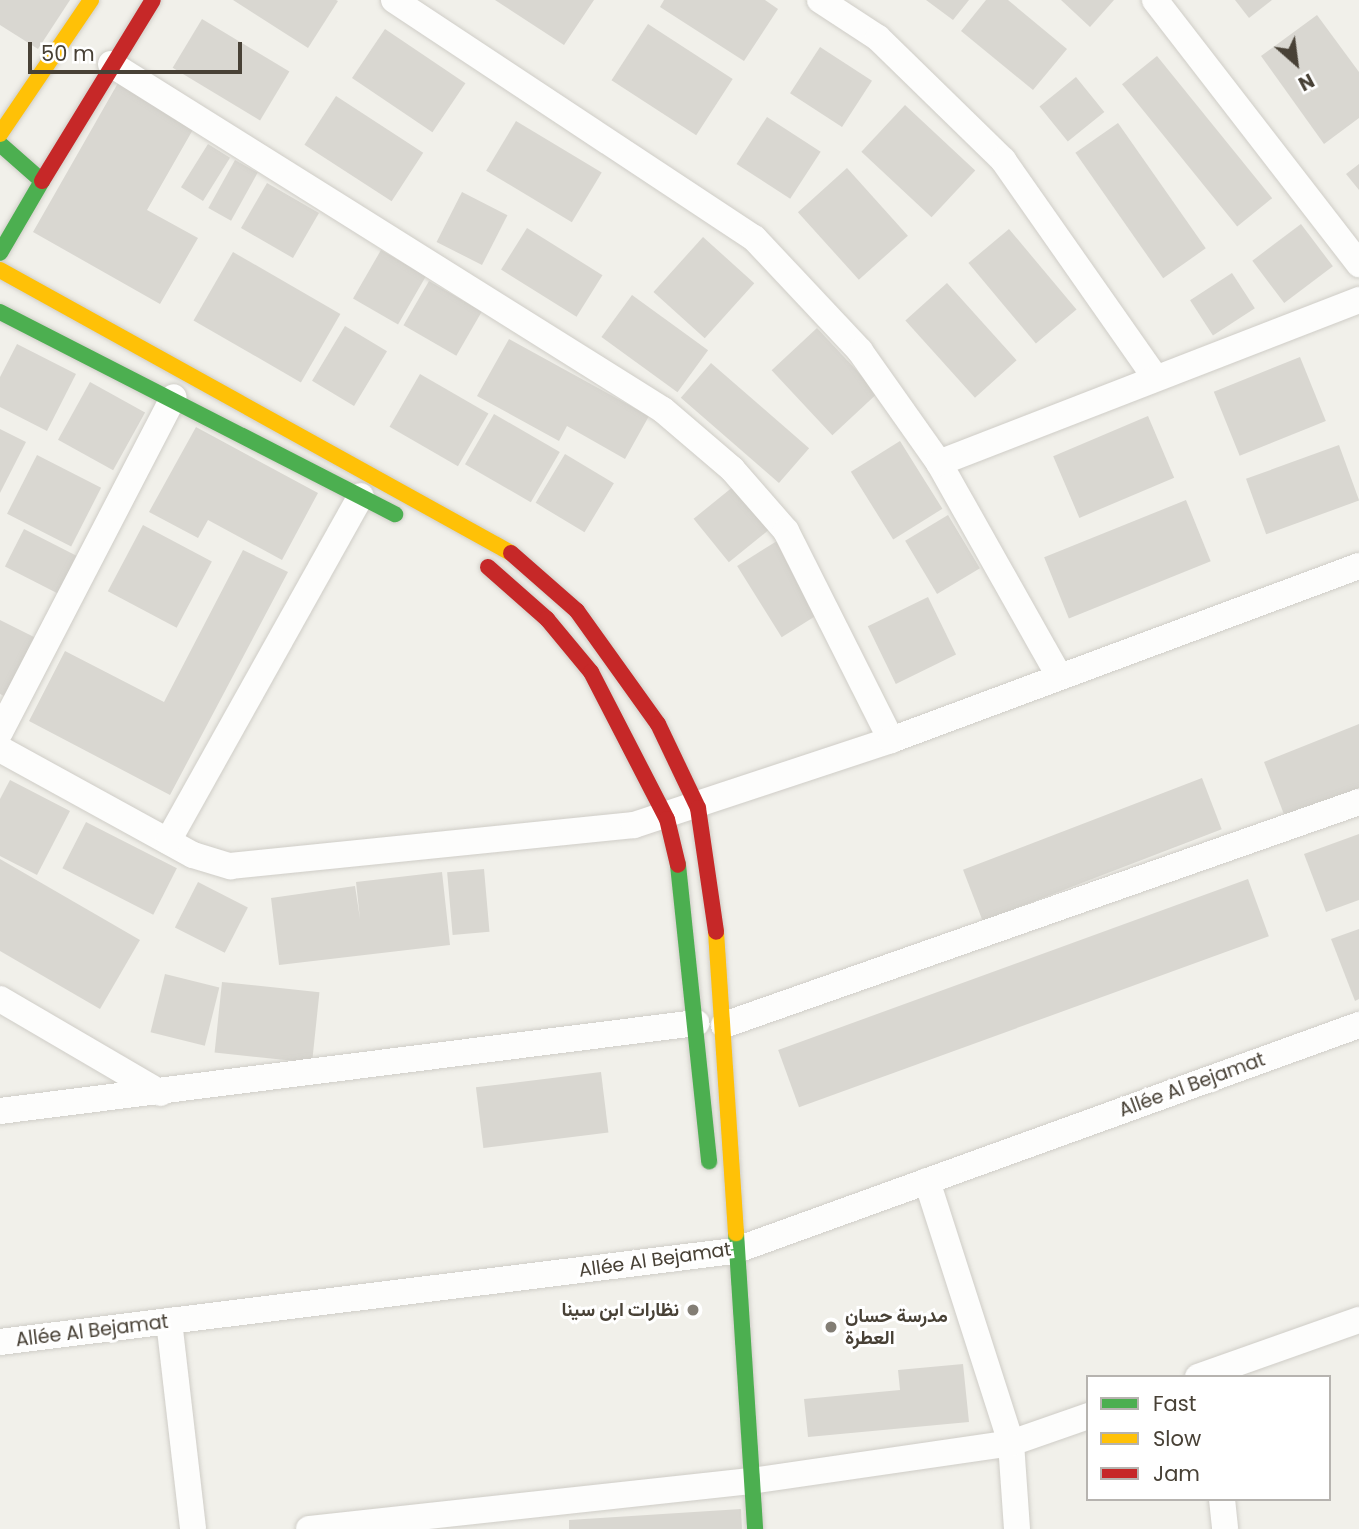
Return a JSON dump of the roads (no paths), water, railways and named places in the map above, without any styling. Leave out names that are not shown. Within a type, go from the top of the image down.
[{"type":"street","points":[[0,134],[91,0]]},
{"type":"street","points":[[0,253],[111,64],[153,0]]},
{"type":"street","points":[[820,0],[878,38],[1003,160],[1155,377]]},
{"type":"street","points":[[1155,0],[1359,264]]},
{"type":"street","points":[[403,2],[754,238],[860,351],[939,463],[1059,676]]},
{"type":"street","points":[[111,64],[663,411],[732,469],[786,531],[891,740]]},
{"type":"street","points":[[0,144],[42,181]]},
{"type":"street","points":[[0,271],[516,556],[602,641],[658,724],[698,808],[712,871],[724,1025],[734,1251],[755,1529]]},
{"type":"street","points":[[939,463],[1359,300]]},
{"type":"street","points":[[0,312],[174,397],[409,522]]},
{"type":"street","points":[[0,732],[174,397]]},
{"type":"street","points":[[168,841],[361,496]]},
{"type":"street","points":[[469,553],[539,611],[591,672],[667,818],[686,900],[710,1162],[734,1251]]},
{"type":"street","points":[[0,749],[211,862],[250,868],[667,818],[891,740],[1359,566]]},
{"type":"street","points":[[724,1025],[1359,802]]},
{"type":"street","points":[[0,999],[161,1093]]},
{"type":"street","points":[[0,1111],[161,1093],[696,1023]]},
{"type":"street","name":"Allée Al Bejamat","points":[[0,1342],[734,1251],[1359,1025]]},
{"type":"street","points":[[927,1181],[1011,1443],[1017,1529]]},
{"type":"street","points":[[1205,1375],[1359,1320]]},
{"type":"street","points":[[169,1321],[193,1529]]},
{"type":"street","points":[[309,1529],[424,1523],[751,1481],[1011,1443],[1086,1417]]},
{"type":"street","points":[[1222,1501],[1225,1529]]},
{"type":"place","name":"نظارات ابن سينا","points":[[693,1310]]},
{"type":"place","name":"مدرسة حسان العطرة","points":[[831,1327]]}]
